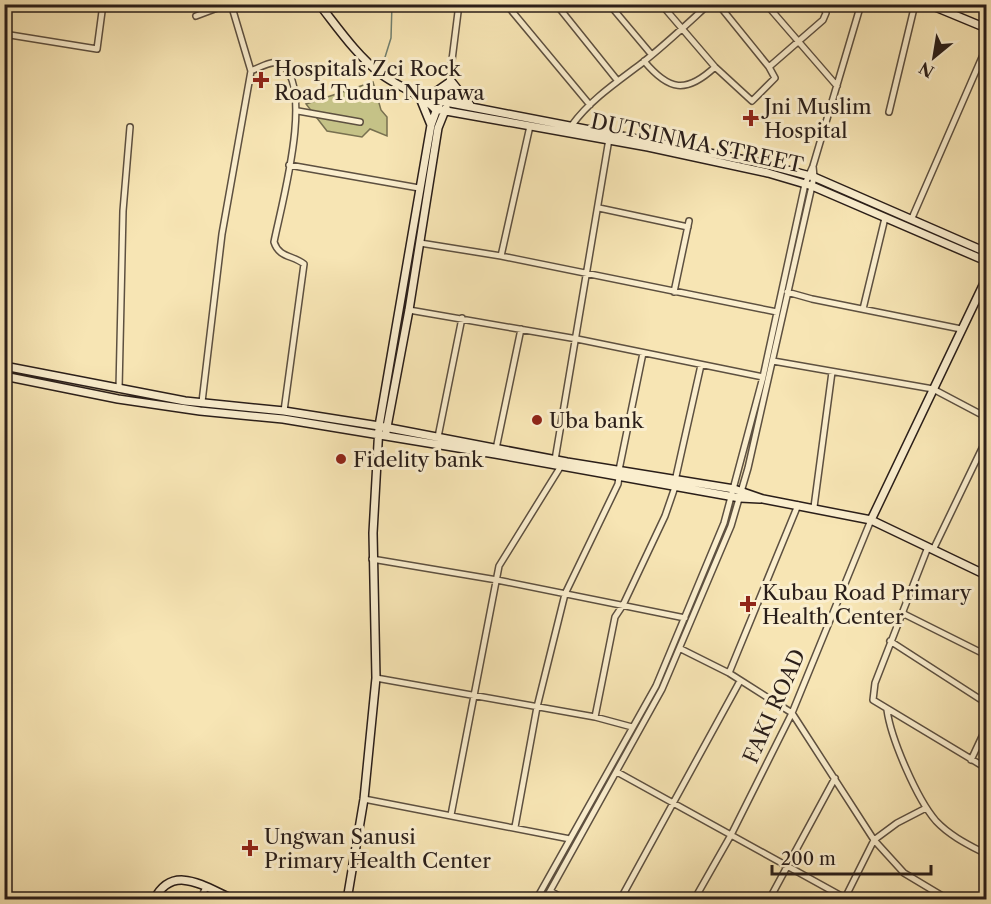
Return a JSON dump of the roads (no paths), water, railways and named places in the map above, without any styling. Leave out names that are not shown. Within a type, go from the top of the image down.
[{"type":"street","points":[[4,34],[97,49],[103,4]]},
{"type":"street","points":[[196,16],[229,4],[251,71],[222,234],[202,402]]},
{"type":"street","points":[[319,4],[348,41],[380,73],[423,99],[435,110]]},
{"type":"street","points":[[383,433],[379,426],[419,188],[434,126],[449,102],[448,92],[459,4]]},
{"type":"street","points":[[506,4],[590,105]]},
{"type":"street","points":[[556,4],[617,80]]},
{"type":"street","points":[[609,4],[651,54]]},
{"type":"street","points":[[661,4],[715,67],[752,100],[774,78],[769,67],[718,4]]},
{"type":"street","points":[[572,125],[617,80],[644,61],[709,4]]},
{"type":"street","points":[[766,4],[837,86]]},
{"type":"street","points":[[769,67],[823,20],[826,13],[822,4]]},
{"type":"street","points":[[536,900],[656,686],[737,494],[773,361],[785,291],[808,185],[861,4]]},
{"type":"street","points":[[889,112],[915,4]]},
{"type":"street","points":[[933,5],[987,28]]},
{"type":"street","points":[[912,218],[987,48]]},
{"type":"street","points":[[644,61],[668,82],[682,87],[695,83],[715,67]]},
{"type":"street","points":[[251,71],[274,62],[282,64],[296,83],[298,111],[274,242],[282,255],[304,264],[284,411]]},
{"type":"street","points":[[423,99],[451,81]]},
{"type":"street","points":[[451,81],[470,105]]},
{"type":"street","points":[[347,900],[364,799],[376,678],[372,559],[379,449],[409,310],[420,243],[435,110],[440,100],[448,92]]},
{"type":"street","points":[[423,99],[434,126]]},
{"type":"street","name":"DUTSINMA STREET","points":[[423,99],[470,105],[811,175],[987,252]]},
{"type":"street","name":"DUTSINMA STREET","points":[[435,110],[609,140],[768,172],[808,185],[987,261]]},
{"type":"street","points":[[298,111],[360,122]]},
{"type":"street","points":[[434,126],[457,113]]},
{"type":"street","points":[[501,256],[530,126]]},
{"type":"street","points":[[119,389],[123,211],[130,127]]},
{"type":"street","points":[[555,460],[609,140]]},
{"type":"street","points":[[289,165],[419,188]]},
{"type":"street","points":[[599,208],[688,224],[674,292]]},
{"type":"street","points":[[863,309],[885,218]]},
{"type":"street","points":[[420,243],[501,256],[777,312]]},
{"type":"street","points":[[871,520],[987,279]]},
{"type":"street","points":[[785,291],[961,329]]},
{"type":"street","points":[[545,900],[662,689],[681,649],[731,526],[777,312],[785,291]]},
{"type":"street","points":[[409,310],[577,339],[763,377]]},
{"type":"street","points":[[438,437],[462,318]]},
{"type":"street","points":[[496,449],[521,329]]},
{"type":"street","points":[[515,827],[537,707],[565,594],[619,474],[643,353]]},
{"type":"street","points":[[773,361],[933,389],[987,417]]},
{"type":"street","points":[[595,717],[615,617],[623,605],[665,516],[675,484],[701,365]]},
{"type":"street","points":[[4,366],[119,389],[379,426]]},
{"type":"street","points":[[814,507],[832,372]]},
{"type":"street","points":[[4,376],[118,399],[383,433],[561,466],[619,474]]},
{"type":"street","points":[[383,433],[438,437],[619,474],[814,507],[871,520],[986,574]]},
{"type":"street","points":[[987,440],[931,548],[890,641],[873,692],[873,700],[887,710],[987,768]]},
{"type":"street","points":[[451,815],[499,566],[561,466]]},
{"type":"street","points":[[729,674],[798,505]]},
{"type":"street","name":"FAKI ROAD","points":[[694,900],[731,835],[792,712],[871,520]]},
{"type":"street","points":[[372,559],[496,580],[685,618]]},
{"type":"street","points":[[902,613],[987,656]]},
{"type":"street","points":[[890,641],[987,703]]},
{"type":"street","points":[[681,649],[729,674],[792,712],[874,840],[904,873],[949,900]]},
{"type":"street","points":[[376,678],[595,717],[632,727]]},
{"type":"street","points":[[620,900],[740,681]]},
{"type":"street","points":[[887,710],[890,730],[926,808],[952,835],[987,854]]},
{"type":"street","points":[[972,760],[987,728]]},
{"type":"street","points":[[617,772],[845,899],[874,840],[897,823],[926,808]]},
{"type":"street","points":[[769,900],[835,778]]},
{"type":"street","points":[[364,799],[570,839]]},
{"type":"street","points":[[592,799],[599,802]]},
{"type":"street","points":[[154,900],[159,889],[176,880],[188,879],[235,900]]},
{"type":"street","points":[[200,900],[206,888]]},
{"type":"street","points":[[550,891],[566,900]]},
{"type":"waterway","points":[[381,70],[391,38],[392,4]]},
{"type":"place","name":"Hospitals Zci Rock Road Tudun Nupawa","points":[[261,80]]},
{"type":"place","name":"Jni Muslim Hospital","points":[[751,118]]},
{"type":"place","name":"Uba bank","points":[[537,420]]},
{"type":"place","name":"Fidelity bank","points":[[341,459]]},
{"type":"place","name":"Kubau Road Primary Health Center","points":[[748,604]]},
{"type":"place","name":"Ungwan Sanusi Primary Health Center","points":[[250,848]]}]
